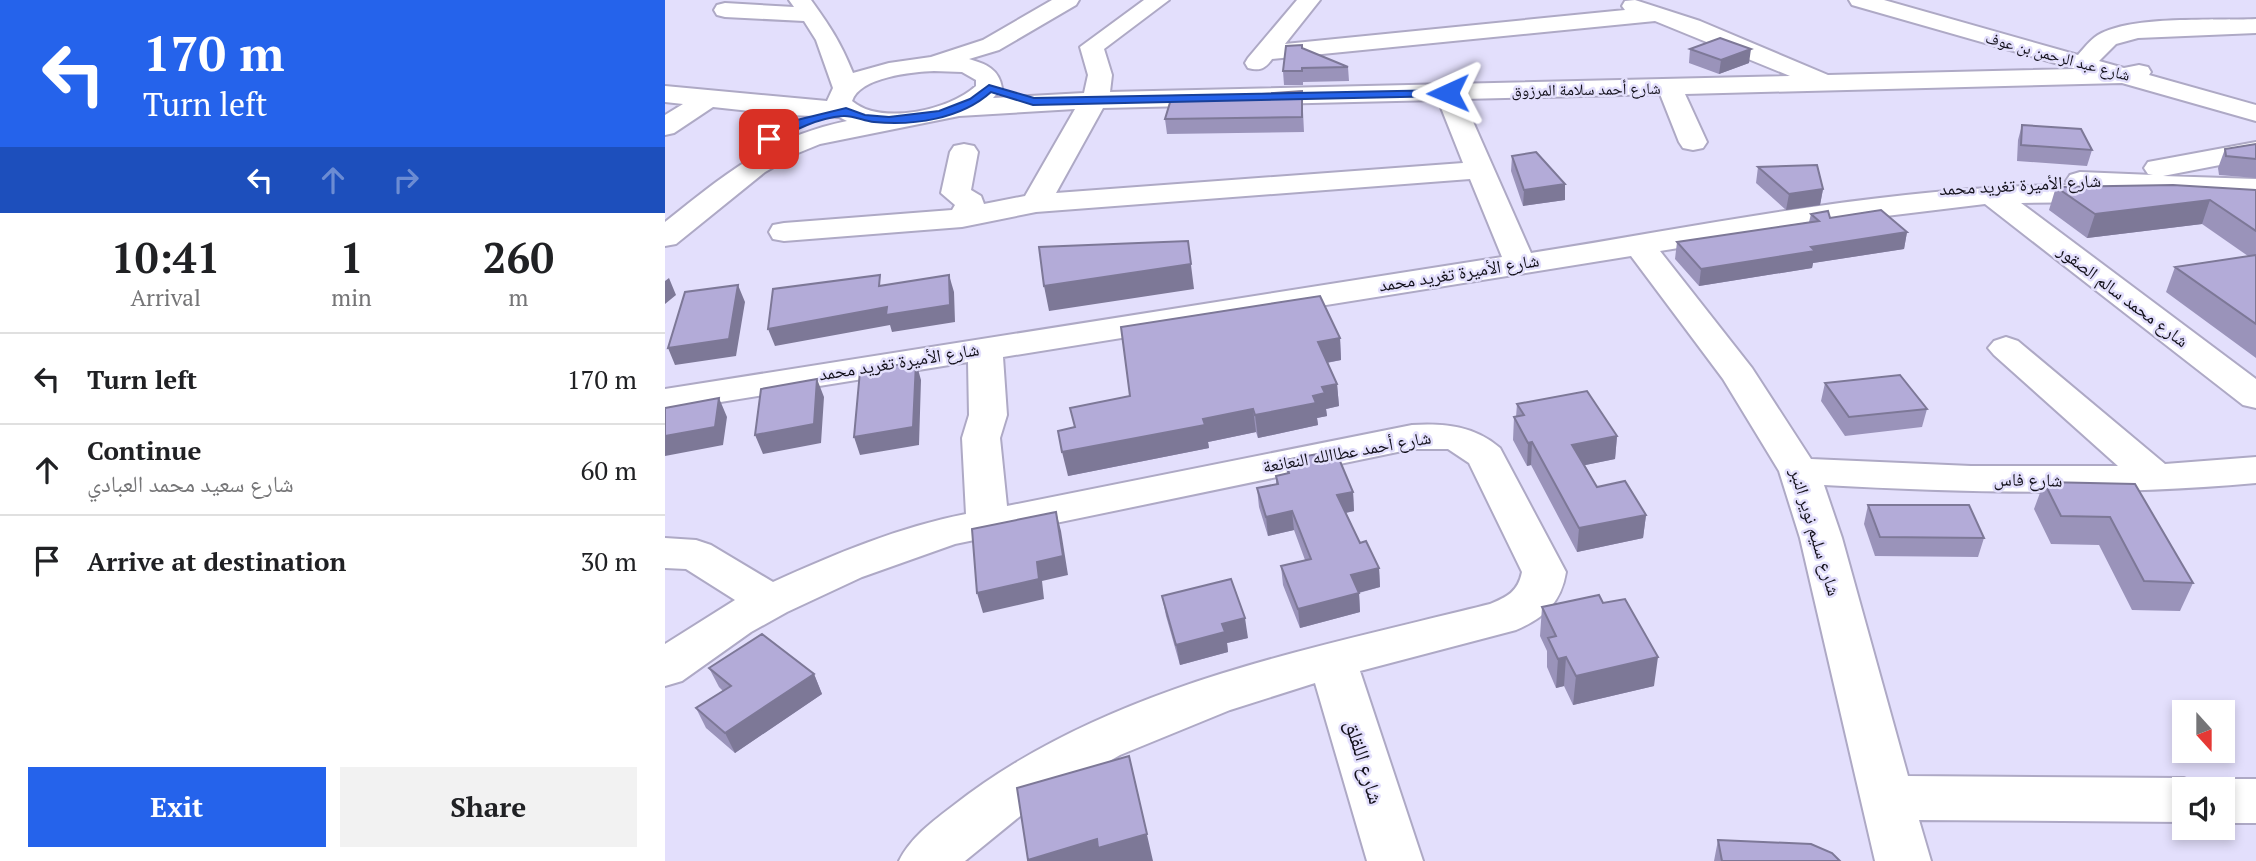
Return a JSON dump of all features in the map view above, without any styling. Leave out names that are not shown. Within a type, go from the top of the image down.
[{"type":"street","points":[[665,220],[769,139],[844,100],[874,74],[926,64],[991,45],[1068,0]]},
{"type":"street","points":[[1036,203],[1084,115],[1096,100],[1100,75],[1093,46],[1158,0]]},
{"type":"street","points":[[1228,96],[1309,0]]},
{"type":"street","points":[[1614,0],[1739,45],[1827,83]]},
{"type":"street","name":"شارع عبد الرحمن بن عوف","points":[[1860,0],[2256,106]]},
{"type":"street","name":"شارع عبد الرحمن بن عوف","points":[[1885,0],[2088,58],[2256,113]]},
{"type":"street","points":[[725,10],[806,7],[828,40],[844,100],[864,118],[889,120]]},
{"type":"street","points":[[1266,53],[1656,14]]},
{"type":"street","points":[[2088,58],[2105,40],[2133,33],[2256,26]]},
{"type":"street","points":[[828,40],[900,67]]},
{"type":"street","points":[[665,237],[754,168],[788,147],[838,131],[956,109],[981,97],[991,45]]},
{"type":"street","name":"شارع أحمد سلامة المرزوق","points":[[926,64],[954,64],[1033,102]]},
{"type":"street","name":"شارع أحمد سلامة المرزوق","points":[[956,109],[1096,100],[1448,93],[2134,73]]},
{"type":"street","points":[[1669,87],[1693,142]]},
{"type":"street","points":[[1448,93],[1515,253]]},
{"type":"street","points":[[666,94],[788,107],[844,100]]},
{"type":"street","points":[[665,127],[720,99]]},
{"type":"street","points":[[2083,181],[2256,150]]},
{"type":"street","points":[[962,218],[971,202],[956,194],[964,152]]},
{"type":"street","points":[[784,232],[962,218],[1036,203],[1480,170]]},
{"type":"street","name":"شارع الأميرة تغريد محمد","points":[[665,387],[1938,188],[2083,181],[2256,188]]},
{"type":"street","name":"شارع الأميرة تغريد محمد","points":[[665,400],[1818,216],[1991,194],[2127,193],[2256,202]]},
{"type":"street","name":"شارع محمد سالم الصقور","points":[[1991,194],[2256,397]]},
{"type":"street","name":"شارع سليم نوير النبر","points":[[1640,245],[1739,376],[1799,471],[1821,538],[1903,861]]},
{"type":"street","points":[[2006,348],[2157,479]]},
{"type":"street","points":[[973,350],[969,418],[981,438],[987,522]]},
{"type":"street","name":"شارع أحمد عطاالله النعانعة","points":[[665,668],[735,620],[847,566],[987,522],[1412,436],[1456,438],[1474,444],[1486,457],[1538,555],[1544,572],[1543,587],[1535,599],[1522,610],[1203,701],[1099,742],[1047,769],[1004,798],[927,861]]},
{"type":"street","name":"شارع فاس","points":[[1799,471],[2037,482],[2157,479],[2256,470]]},
{"type":"street","points":[[665,553],[696,555],[771,601]]},
{"type":"street","name":"شارع اللقلق","points":[[1333,662],[1395,861]]},
{"type":"street","points":[[1888,798],[2172,800]]},
{"type":"street","points":[[2235,800],[2256,801]]},
{"type":"building","points":[[1720,38],[1751,49],[1721,60],[1690,49]]},
{"type":"building","points":[[1302,45],[1302,48],[1348,67],[1283,71],[1286,46]]},
{"type":"building","points":[[1302,91],[1302,117],[1165,119],[1172,96],[1219,97]]},
{"type":"building","points":[[2022,125],[2081,129],[2092,150],[2021,145]]},
{"type":"building","points":[[2256,144],[2256,159],[2226,156],[2225,149]]},
{"type":"building","points":[[1536,152],[1565,184],[1524,190],[1512,156]]},
{"type":"building","points":[[1817,165],[1823,189],[1789,194],[1758,167]]},
{"type":"building","points":[[2173,185],[2256,190],[2256,231],[2210,200],[2095,214],[2056,187]]},
{"type":"building","points":[[1881,210],[1907,232],[1811,247],[1815,251],[1701,269],[1677,242],[1819,221],[1811,214],[1828,211],[1830,218]]},
{"type":"building","points":[[1188,241],[1191,264],[1044,286],[1039,247]]},
{"type":"building","points":[[2256,255],[2256,324],[2175,267]]},
{"type":"building","points":[[880,275],[879,286],[949,275],[950,305],[886,315],[887,307],[768,329],[773,289]]},
{"type":"building","points":[[738,285],[729,339],[668,348],[685,292]]},
{"type":"building","points":[[1320,296],[1340,338],[1318,342],[1337,384],[1322,387],[1325,393],[1313,396],[1316,403],[1255,415],[1253,409],[1203,419],[1205,425],[1062,452],[1058,431],[1075,427],[1070,408],[1130,396],[1121,327]]},
{"type":"building","points":[[916,362],[913,427],[854,437],[860,371]]},
{"type":"building","points":[[1900,375],[1927,409],[1849,417],[1825,383]]},
{"type":"building","points":[[817,379],[814,424],[755,435],[761,389]]},
{"type":"building","points":[[1587,391],[1617,436],[1572,445],[1597,487],[1625,481],[1646,515],[1579,528],[1532,442],[1528,443],[1514,417],[1524,415],[1517,404]]},
{"type":"building","points":[[719,398],[715,427],[665,436],[665,408]]},
{"type":"building","points":[[1317,454],[1319,458],[1337,454],[1353,492],[1337,495],[1360,543],[1366,541],[1379,568],[1351,575],[1359,593],[1298,609],[1281,566],[1311,559],[1292,511],[1266,517],[1257,488],[1278,484],[1276,476],[1289,473],[1285,460]]},
{"type":"building","points":[[2044,482],[2135,484],[2193,583],[2144,581],[2110,517],[2061,516]]},
{"type":"building","points":[[1868,505],[1969,505],[1984,538],[1880,537]]},
{"type":"building","points":[[1056,512],[1063,556],[1037,562],[1039,579],[977,593],[972,529]]},
{"type":"building","points":[[1231,579],[1245,618],[1222,624],[1225,632],[1176,645],[1162,596]]},
{"type":"building","points":[[1599,595],[1603,603],[1625,599],[1658,657],[1576,676],[1566,657],[1558,659],[1548,638],[1556,636],[1542,607]]},
{"type":"building","points":[[762,634],[814,674],[725,733],[696,708],[731,686],[709,668]]},
{"type":"building","points":[[1129,756],[1147,834],[1098,848],[1097,839],[1028,860],[1017,788]]},
{"type":"building","points":[[1718,840],[1811,844],[1832,853],[1840,861],[1722,861]]},
{"type":"route","points":[[769,139],[801,122],[846,112],[876,120],[907,120],[941,114],[974,101],[989,88],[1033,102],[1448,93]]}]
